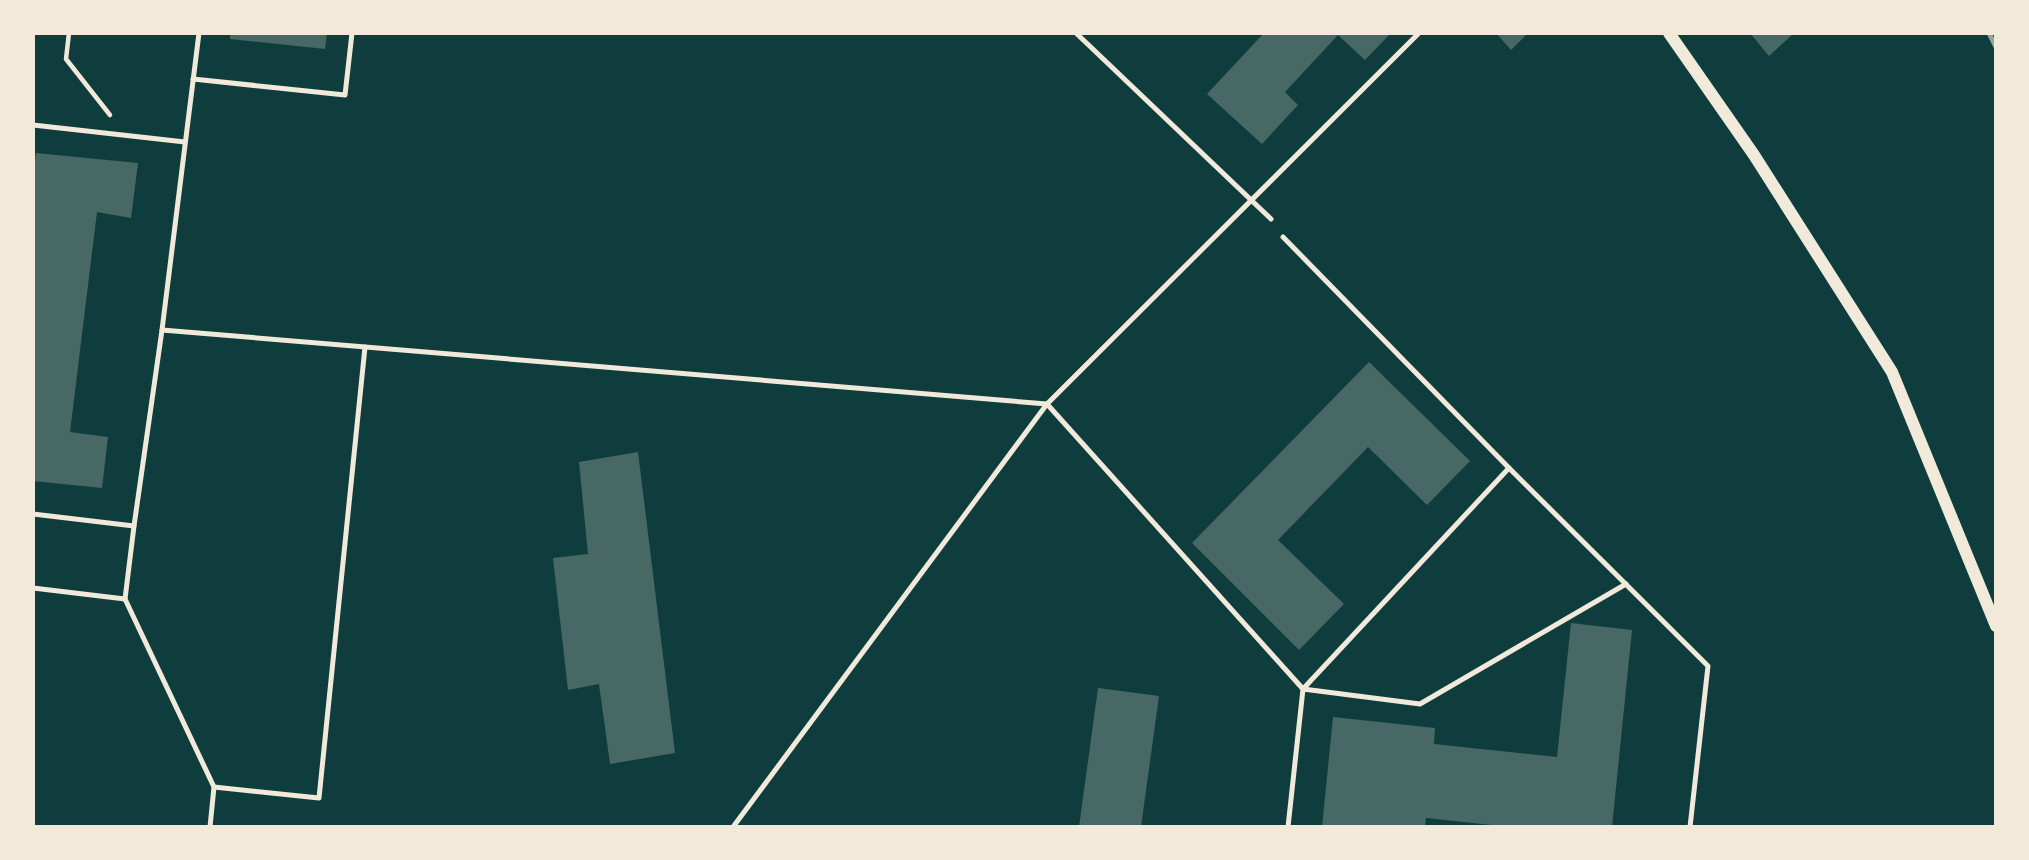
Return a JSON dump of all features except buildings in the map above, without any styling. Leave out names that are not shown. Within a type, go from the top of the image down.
[{"type":"street","points":[[1669,33],[1754,155],[1892,372],[1996,626]]},
{"type":"lane","points":[[199,33],[125,599],[214,787],[210,827]]},
{"type":"lane","points":[[193,79],[345,95],[352,33]]},
{"type":"lane","points":[[1076,33],[1271,219]]},
{"type":"lane","points":[[733,827],[1047,404],[1419,33]]},
{"type":"lane","points":[[33,125],[186,142]]},
{"type":"lane","points":[[1283,237],[1508,468],[1708,666],[1690,827]]},
{"type":"lane","points":[[162,330],[1047,404],[1303,689],[1420,704],[1626,584]]},
{"type":"lane","points":[[214,787],[319,798],[365,347]]},
{"type":"lane","points":[[1288,827],[1303,689],[1508,468]]},
{"type":"lane","points":[[33,514],[134,526]]},
{"type":"lane","points":[[33,588],[125,599]]},
{"type":"path","points":[[69,33],[66,59],[126,135]]},
{"type":"railway","points":[[1989,33],[1996,47]]}]
